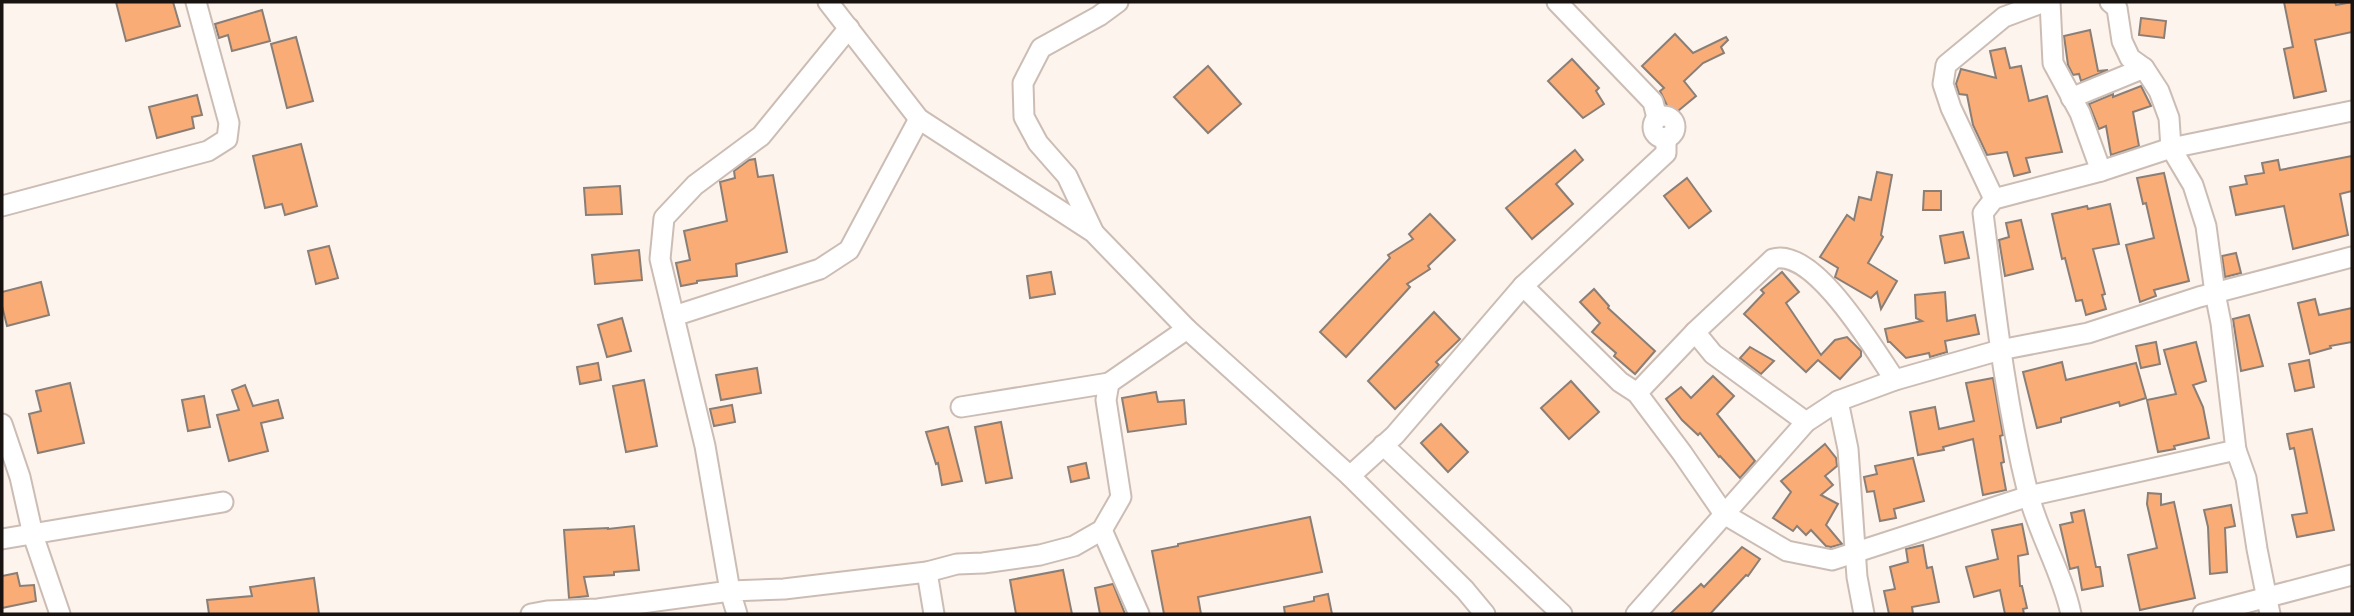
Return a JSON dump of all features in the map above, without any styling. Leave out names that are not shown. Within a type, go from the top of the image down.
[{"type":"street","points":[[2,206],[208,151],[227,139],[229,123],[196,2]]},
{"type":"street","points":[[828,2],[919,119],[1093,232],[1187,329],[1350,476],[1465,590],[1485,614]]},
{"type":"street","points":[[1093,232],[1067,176],[1038,143],[1024,117],[1023,83],[1041,48],[1118,2]]},
{"type":"street","points":[[1350,476],[1421,407],[1523,286],[1665,153],[1666,137],[1674,131],[1674,122],[1666,116],[1657,118],[1653,102],[1557,2]]},
{"type":"street","points":[[1994,199],[1951,108],[1943,84],[1946,65],[2004,18],[2044,2]]},
{"type":"street","points":[[2050,2],[2053,63],[2080,113],[2101,170]]},
{"type":"street","points":[[2110,2],[2117,8],[2122,41],[2130,58],[2144,68],[2159,90],[2169,118],[2171,148],[2193,185],[2206,226],[2236,450],[2246,478],[2268,606]]},
{"type":"street","points":[[737,614],[730,591],[705,446],[660,259],[664,218],[695,186],[761,136],[849,28]]},
{"type":"street","points":[[2071,98],[2144,68]]},
{"type":"street","points":[[2071,614],[2029,496],[2013,424],[2000,350],[1983,213],[1994,199],[2171,148],[2352,111]]},
{"type":"street","points":[[674,316],[820,269],[849,250],[919,119]]},
{"type":"street","points":[[1637,393],[1695,332],[1773,259],[1780,257],[1801,264],[1823,282],[1855,322],[1895,380]]},
{"type":"street","points":[[1636,614],[1806,422],[1838,401],[1895,380],[2000,350],[2088,333],[2215,293],[2352,257]]},
{"type":"street","points":[[1523,286],[1620,382],[1637,393],[1724,514],[1787,551],[1832,560],[2029,496],[2236,450]]},
{"type":"street","points":[[961,407],[1109,383],[1187,329]]},
{"type":"street","points":[[1695,332],[1713,354],[1806,422]]},
{"type":"street","points":[[531,614],[927,572],[957,564],[1040,555],[1074,546],[1102,530],[1121,497],[1106,400],[1109,383]]},
{"type":"street","points":[[1838,401],[1849,449],[1857,577],[1864,614]]},
{"type":"street","points":[[2,424],[20,477],[33,535],[60,614]]},
{"type":"street","points":[[1383,445],[1562,614]]},
{"type":"street","points":[[2,539],[223,502]]},
{"type":"street","points":[[1102,530],[1139,614]]},
{"type":"street","points":[[927,572],[934,614]]},
{"type":"street","points":[[2203,614],[2268,606],[2352,575]]},
{"type":"street","points":[[1465,590],[1473,614]]},
{"type":"building","points":[[116,2],[173,2],[180,26],[126,41]]},
{"type":"building","points":[[2284,2],[2335,2],[2336,5],[2352,2],[2352,32],[2315,40],[2326,91],[2294,98],[2284,49],[2293,47]]},
{"type":"building","points":[[262,10],[270,41],[232,51],[228,35],[219,38],[215,24]]},
{"type":"building","points":[[2141,18],[2166,21],[2164,38],[2139,35]]},
{"type":"building","points":[[2090,30],[2098,71],[2108,70],[2081,81],[2079,74],[2073,75],[2068,65],[2064,36]]},
{"type":"building","points":[[1675,34],[1693,53],[1726,37],[1728,40],[1721,47],[1724,53],[1703,63],[1684,81],[1696,96],[1672,116],[1660,91],[1664,88],[1642,66]]},
{"type":"building","points":[[296,37],[313,101],[287,108],[271,44]]},
{"type":"building","points":[[2005,48],[2010,68],[2021,66],[2029,101],[2047,96],[2062,152],[2026,158],[2030,172],[2014,176],[2007,152],[1987,155],[1973,125],[1967,95],[1959,94],[1956,84],[1961,69],[1996,78],[1990,51]]},
{"type":"building","points":[[1572,59],[1599,88],[1596,91],[1604,104],[1583,118],[1548,81]]},
{"type":"building","points":[[1208,66],[1241,104],[1208,133],[1174,97]]},
{"type":"building","points":[[2141,86],[2151,106],[2133,112],[2139,146],[2111,155],[2106,126],[2099,129],[2089,104]]},
{"type":"building","points":[[197,95],[202,115],[192,117],[194,128],[157,138],[149,107]]},
{"type":"building","points":[[301,144],[317,206],[285,215],[282,204],[265,208],[253,156]]},
{"type":"building","points":[[1575,150],[1583,160],[1556,184],[1573,204],[1532,239],[1506,208]]},
{"type":"building","points":[[2352,156],[2352,191],[2340,194],[2348,235],[2293,249],[2284,206],[2236,215],[2230,187],[2247,184],[2245,176],[2264,173],[2262,163],[2278,160],[2280,170]]},
{"type":"building","points":[[755,159],[758,177],[773,175],[787,252],[736,264],[737,276],[697,281],[681,286],[676,263],[690,260],[684,231],[727,221],[720,182],[735,178],[734,171],[749,160]]},
{"type":"building","points":[[1877,172],[1892,175],[1881,235],[1883,237],[1868,263],[1897,281],[1881,309],[1877,292],[1871,298],[1835,277],[1838,268],[1820,257],[1847,215],[1854,220],[1859,197],[1871,200]]},
{"type":"building","points":[[2164,173],[2189,281],[2154,290],[2156,296],[2140,302],[2126,245],[2154,238],[2137,178]]},
{"type":"building","points":[[1687,178],[1711,211],[1689,228],[1664,196]]},
{"type":"building","points":[[620,186],[622,214],[586,215],[584,188]]},
{"type":"building","points":[[1924,191],[1941,191],[1941,210],[1923,210]]},
{"type":"building","points":[[2110,204],[2119,244],[2093,249],[2105,294],[2102,295],[2106,309],[2086,315],[2082,300],[2076,301],[2065,258],[2062,259],[2052,214]]},
{"type":"building","points":[[1430,214],[1455,240],[1428,266],[1430,269],[1407,284],[1410,287],[1346,357],[1320,332],[1390,258],[1388,255],[1413,239],[1409,234]]},
{"type":"building","points":[[2021,220],[2033,269],[2005,276],[1999,240],[2009,237],[2006,223]]},
{"type":"building","points":[[1963,232],[1969,258],[1945,263],[1940,236]]},
{"type":"building","points":[[329,246],[338,278],[316,284],[308,251]]},
{"type":"building","points":[[639,250],[642,280],[595,284],[592,255]]},
{"type":"building","points":[[2236,253],[2241,273],[2225,277],[2222,256]]},
{"type":"building","points":[[1051,272],[1055,294],[1030,298],[1027,276]]},
{"type":"building","points":[[1782,272],[1799,292],[1786,303],[1821,355],[1835,340],[1847,337],[1861,351],[1861,356],[1840,379],[1818,360],[1806,372],[1744,314],[1764,293],[1761,290]]},
{"type":"building","points":[[41,282],[49,315],[7,326],[2,292]]},
{"type":"building","points":[[1594,289],[1608,308],[1655,351],[1635,374],[1592,332],[1600,323],[1580,302]]},
{"type":"building","points":[[1945,292],[1947,321],[1975,315],[1979,334],[1945,341],[1947,352],[1930,357],[1929,353],[1906,358],[1888,342],[1885,329],[1922,321],[1916,318],[1915,295]]},
{"type":"building","points":[[2315,299],[2319,315],[2352,308],[2352,342],[2330,346],[2331,348],[2310,354],[2298,303]]},
{"type":"building","points":[[1434,312],[1460,339],[1436,362],[1439,365],[1395,409],[1368,381]]},
{"type":"building","points":[[2249,315],[2263,366],[2241,371],[2233,319]]},
{"type":"building","points":[[622,318],[631,351],[607,357],[598,325]]},
{"type":"building","points":[[2156,342],[2160,364],[2141,368],[2136,346]]},
{"type":"building","points":[[2196,342],[2206,381],[2193,385],[2203,407],[2209,438],[2158,452],[2147,400],[2176,394],[2164,350]]},
{"type":"building","points":[[1750,347],[1774,361],[1761,374],[1740,358]]},
{"type":"building","points":[[2309,360],[2314,387],[2295,391],[2289,364]]},
{"type":"building","points":[[2062,362],[2066,380],[2136,363],[2146,398],[2120,406],[2119,402],[2061,418],[2061,422],[2037,428],[2023,372]]},
{"type":"building","points":[[598,363],[601,380],[580,384],[577,367]]},
{"type":"building","points":[[757,368],[761,393],[721,400],[716,375]]},
{"type":"building","points":[[1713,376],[1734,396],[1717,414],[1755,461],[1740,478],[1700,433],[1698,435],[1682,420],[1666,399],[1681,387],[1691,398]]},
{"type":"building","points":[[1993,378],[2003,435],[2000,436],[2004,462],[2001,463],[2006,490],[1983,495],[1973,439],[1943,447],[1944,450],[1918,455],[1910,412],[1935,407],[1939,429],[1974,421],[1966,383]]},
{"type":"building","points":[[644,380],[657,446],[626,452],[613,386]]},
{"type":"building","points":[[1571,381],[1599,412],[1569,439],[1541,408]]},
{"type":"building","points":[[70,383],[84,443],[38,453],[29,414],[41,411],[36,391]]},
{"type":"building","points":[[245,385],[253,406],[278,400],[283,418],[261,423],[268,451],[229,461],[217,415],[239,410],[232,390]]},
{"type":"building","points":[[1156,392],[1158,402],[1184,400],[1186,424],[1128,432],[1122,398]]},
{"type":"building","points":[[204,396],[210,427],[188,431],[182,400]]},
{"type":"building","points":[[732,405],[735,422],[714,426],[710,409]]},
{"type":"building","points":[[1001,422],[1012,478],[986,483],[975,427]]},
{"type":"building","points":[[1441,424],[1468,452],[1448,472],[1421,443]]},
{"type":"building","points":[[948,427],[962,481],[942,485],[938,463],[936,464],[926,432]]},
{"type":"building","points":[[2312,429],[2334,530],[2297,537],[2292,515],[2307,513],[2294,448],[2290,449],[2287,434]]},
{"type":"building","points":[[1825,444],[1836,458],[1837,466],[1825,476],[1833,485],[1821,495],[1838,504],[1826,525],[1842,544],[1831,547],[1826,546],[1811,530],[1806,535],[1797,526],[1793,531],[1773,518],[1791,492],[1781,481]]},
{"type":"building","points":[[1913,458],[1924,501],[1894,509],[1896,518],[1880,521],[1874,491],[1867,492],[1864,477],[1877,474],[1875,466]]},
{"type":"building","points":[[1086,463],[1089,478],[1071,482],[1068,467]]},
{"type":"building","points":[[2148,493],[2161,494],[2161,505],[2174,502],[2195,598],[2140,610],[2128,555],[2157,548],[2147,504]]},
{"type":"building","points":[[2231,505],[2235,526],[2225,528],[2227,572],[2210,574],[2208,527],[2204,510]]},
{"type":"building","points":[[2084,510],[2096,567],[2100,567],[2103,586],[2082,590],[2078,567],[2070,569],[2060,525],[2073,522],[2071,513]]},
{"type":"building","points":[[1310,517],[1322,572],[1198,597],[1201,614],[1164,614],[1152,551]]},
{"type":"building","points":[[2022,524],[2028,554],[2018,556],[2020,586],[2027,608],[2023,609],[2024,614],[2005,614],[2000,590],[1974,597],[1966,567],[1998,559],[1992,530]]},
{"type":"building","points":[[634,526],[639,570],[584,577],[588,596],[569,598],[564,530]]},
{"type":"building","points":[[1923,545],[1927,568],[1932,567],[1939,602],[1912,607],[1913,614],[1889,614],[1884,591],[1895,589],[1890,567],[1908,562],[1906,549]]},
{"type":"building","points":[[1742,547],[1760,559],[1748,576],[1746,575],[1710,614],[1670,614],[1701,584],[1704,587]]},
{"type":"building","points":[[1063,570],[1072,614],[1016,614],[1010,580]]},
{"type":"building","points":[[17,573],[20,586],[34,585],[36,601],[2,608],[2,576]]},
{"type":"building","points":[[314,578],[319,614],[209,614],[207,600],[252,596],[250,587]]},
{"type":"building","points":[[1113,584],[1125,614],[1100,614],[1095,588]]},
{"type":"building","points":[[1328,594],[1332,614],[1285,614],[1284,607],[1314,601],[1314,597]]}]
